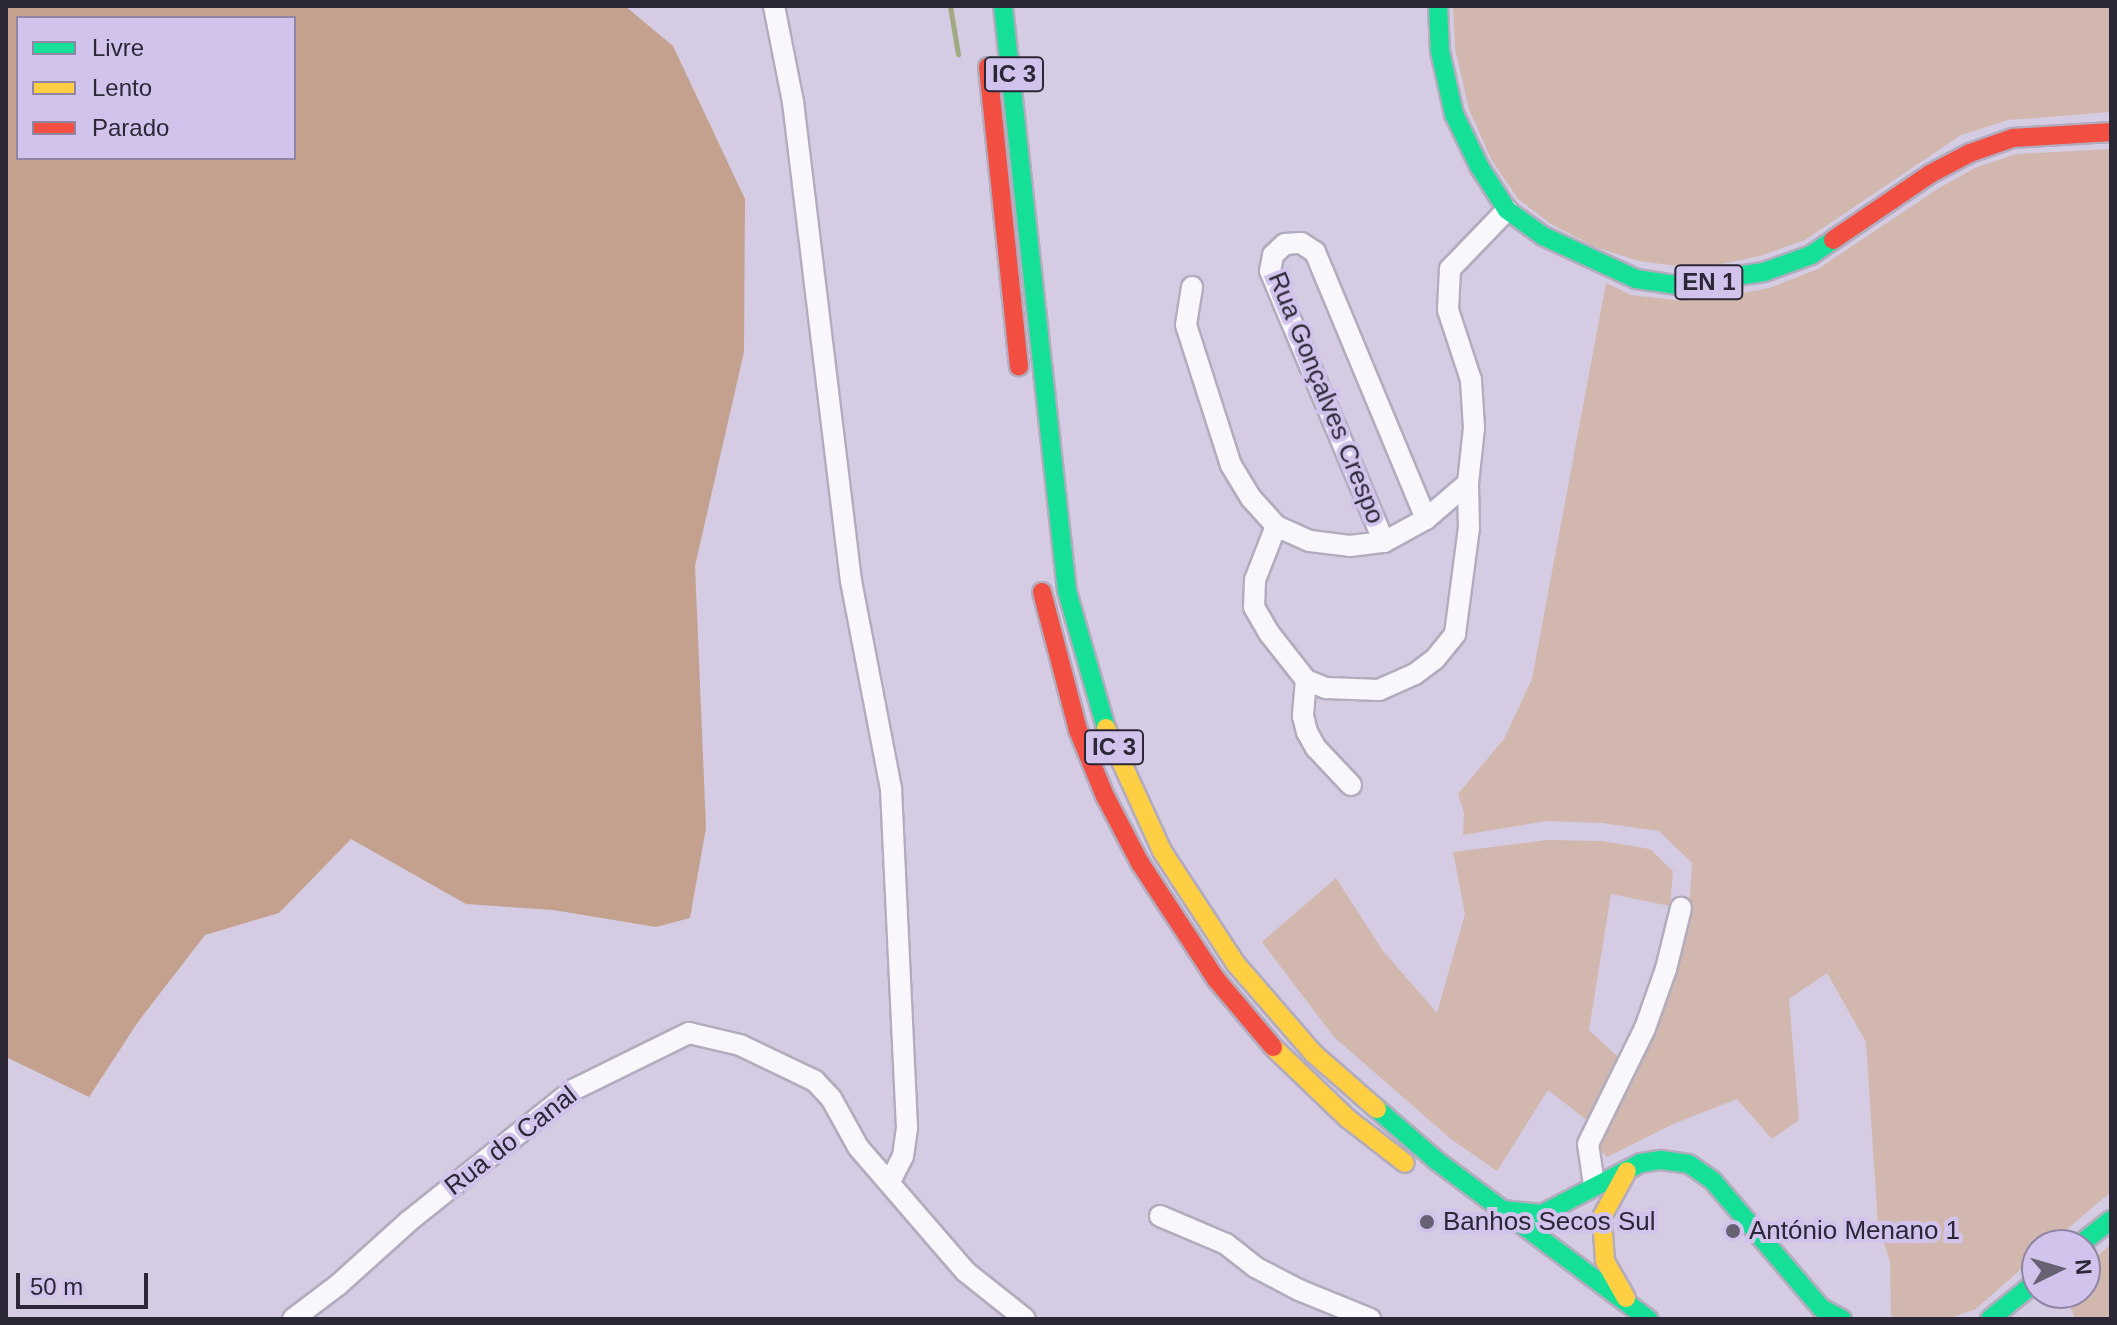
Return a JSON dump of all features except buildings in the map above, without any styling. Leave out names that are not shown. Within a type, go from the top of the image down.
[{"type":"main road","name":"IC 3","points":[[1003,6],[1011,54],[1067,591],[1103,723],[1162,851],[1236,964],[1313,1053],[1437,1161],[1640,1314]]},
{"type":"main road","name":"EN 1","points":[[1438,6],[1440,51],[1454,114],[1479,166],[1507,210],[1543,236],[1636,279],[1676,285],[1764,272],[1811,255],[1930,174],[1970,153],[2013,138],[2110,131]]},
{"type":"main road","name":"IC 3","points":[[985,45],[1020,378]]},
{"type":"main road","name":"IC 3","points":[[1041,580],[1078,730],[1105,796],[1140,863],[1216,979],[1275,1049],[1347,1118],[1422,1176]]},
{"type":"main road","points":[[1502,1210],[1542,1214],[1641,1163],[1661,1160],[1689,1164],[1713,1181],[1821,1308],[1842,1319]]},
{"type":"main road","points":[[1627,1171],[1602,1217],[1602,1247],[1605,1261],[1640,1314]]},
{"type":"main road","points":[[1990,1319],[2021,1294]]},
{"type":"street","points":[[774,6],[793,102],[851,581],[891,789],[907,1128],[903,1156],[889,1183]]},
{"type":"street","points":[[1276,526],[1255,580],[1254,607],[1269,633],[1306,680],[1326,688],[1379,690],[1415,674],[1435,659],[1455,634],[1469,528],[1468,483],[1474,428],[1471,380],[1448,310],[1450,269],[1507,210]]},
{"type":"street","name":"Rua Gonçalves Crespo","points":[[1384,542],[1270,271],[1273,255],[1285,244],[1301,243],[1315,252],[1426,519]]},
{"type":"street","points":[[1192,287],[1186,325],[1231,465],[1251,498],[1276,526],[1310,541],[1350,546],[1384,542],[1426,519],[1468,483]]},
{"type":"street","points":[[1306,680],[1303,716],[1307,732],[1316,748],[1351,785]]},
{"type":"street","points":[[1594,1185],[1588,1144],[1645,1028],[1666,969],[1681,908]]},
{"type":"street","name":"Rua do Canal","points":[[293,1319],[573,1090],[689,1033],[740,1045],[815,1081],[831,1098],[858,1147],[966,1272],[1025,1319]]},
{"type":"street","points":[[1160,1216],[1226,1244],[1255,1267],[1299,1290],[1370,1319]]},
{"type":"shaded area","points":[[6,6],[625,6],[673,46],[745,199],[744,352],[695,566],[706,828],[690,918],[656,927],[553,910],[466,904],[351,839],[279,913],[205,935],[138,1022],[89,1097],[6,1057]]},
{"type":"shaded area","points":[[1453,6],[2111,6],[2111,112],[2008,120],[1961,135],[1805,240],[1760,256],[1717,265],[1677,266],[1639,261],[1595,247],[1551,224],[1518,199],[1491,159],[1469,109],[1455,49]]},
{"type":"shaded area","points":[[2111,149],[2111,1192],[2067,1229],[2021,1229],[2021,1269],[1976,1309],[1947,1319],[1891,1319],[1890,1261],[1878,1226],[1866,1042],[1827,973],[1789,999],[1799,1120],[1772,1139],[1737,1099],[1673,1124],[1607,1157],[1594,1145],[1689,909],[1692,863],[1659,831],[1602,823],[1547,821],[1463,835],[1464,813],[1458,794],[1504,739],[1532,679],[1606,283],[1631,295],[1676,300],[1721,297],[1769,288],[1818,269],[1939,188],[1977,167],[2016,154]]},
{"type":"shaded area","points":[[1548,840],[1601,841],[1650,849],[1673,871],[1670,906],[1611,894],[1589,1030],[1620,1059],[1589,1122],[1548,1090],[1497,1171],[1451,1139],[1334,1037],[1262,942],[1336,878],[1383,951],[1437,1013],[1465,914],[1453,852]]},
{"type":"shaded area","points":[[2111,1244],[2111,1319],[2075,1319],[2071,1309],[2101,1309],[2101,1253]]},
{"type":"waterway","points":[[950,6],[958,54]]},
{"type":"traffic: fast","points":[[1003,6],[1067,591],[1106,728]]},
{"type":"traffic: fast","points":[[1438,6],[1440,51],[1454,114],[1479,166],[1507,210],[1543,236],[1636,279],[1676,285],[1764,272],[1811,255],[1833,240]]},
{"type":"traffic: fast","points":[[1377,1109],[1437,1161],[1648,1319]]},
{"type":"traffic: fast","points":[[1502,1210],[1542,1214],[1641,1163],[1661,1160],[1689,1164],[1713,1181],[1821,1308],[1842,1319]]},
{"type":"traffic: fast","points":[[2099,1229],[2111,1220]]},
{"type":"traffic: fast","points":[[1990,1319],[2021,1294]]},
{"type":"traffic: slow","points":[[1106,728],[1162,851],[1236,964],[1313,1053],[1377,1109]]},
{"type":"traffic: slow","points":[[1273,1047],[1347,1118],[1405,1163]]},
{"type":"traffic: slow","points":[[1626,1298],[1605,1261],[1602,1217],[1627,1171]]},
{"type":"traffic: jam","points":[[988,67],[1019,366]]},
{"type":"traffic: jam","points":[[1833,240],[1930,174],[1970,153],[2013,138],[2111,132]]},
{"type":"traffic: jam","points":[[1042,592],[1078,730],[1105,796],[1140,863],[1216,979],[1273,1047]]},
{"type":"place","name":"Banhos Secos Sul","points":[[1427,1222]]},
{"type":"place","name":"António Menano 1","points":[[1733,1231]]}]
